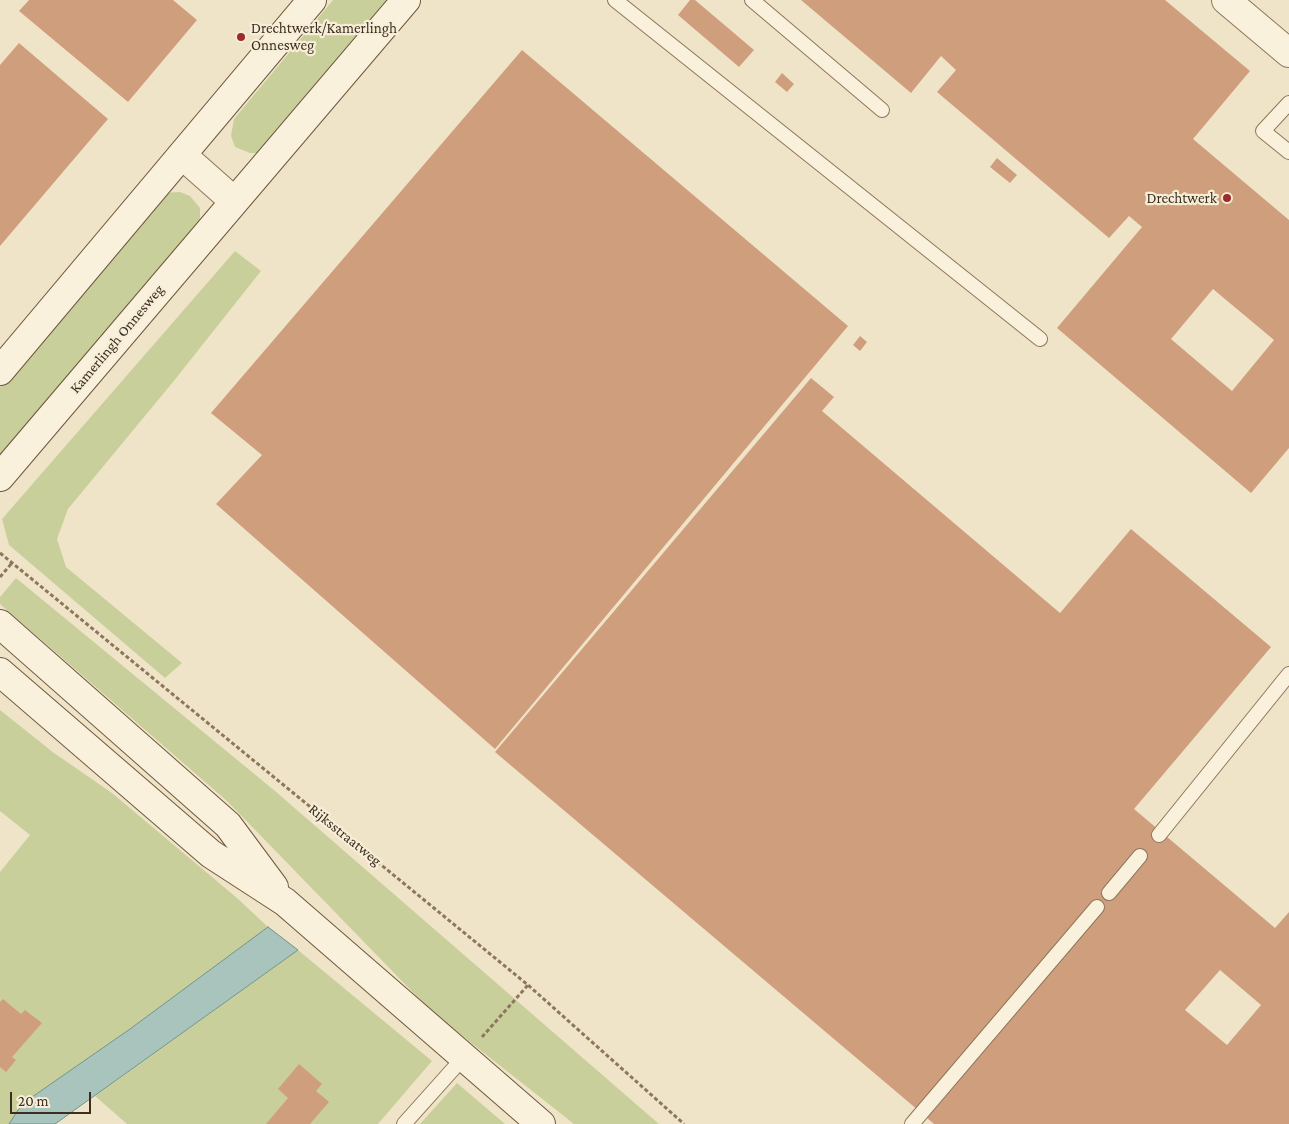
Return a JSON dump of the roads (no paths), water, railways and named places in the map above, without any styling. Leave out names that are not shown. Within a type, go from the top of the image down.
[{"type":"street","points":[[0,371],[312,0]]},
{"type":"street","name":"Kamerlingh Onnesweg","points":[[0,477],[406,0]]},
{"type":"street","points":[[1226,0],[1286,44]]},
{"type":"street","points":[[182,155],[234,201]]},
{"type":"street","points":[[0,624],[228,825],[285,902]]},
{"type":"street","points":[[0,672],[211,854],[285,902],[541,1124]]},
{"type":"lane","points":[[615,0],[1040,339]]},
{"type":"lane","points":[[752,0],[882,110]]},
{"type":"lane","points":[[1289,103],[1263,131],[1289,152]]},
{"type":"lane","points":[[1159,835],[1289,674]]},
{"type":"lane","points":[[1109,893],[1140,856]]},
{"type":"lane","points":[[912,1124],[1097,907]]},
{"type":"lane","points":[[404,1124],[463,1058]]},
{"type":"water","points":[[268,927],[298,950],[55,1124],[9,1124],[22,1104],[130,1029]]},
{"type":"place","name":"Drechtwerk/Kamerlingh Onnesweg","points":[[241,37]]},
{"type":"place","name":"Drechtwerk","points":[[1227,198]]}]
